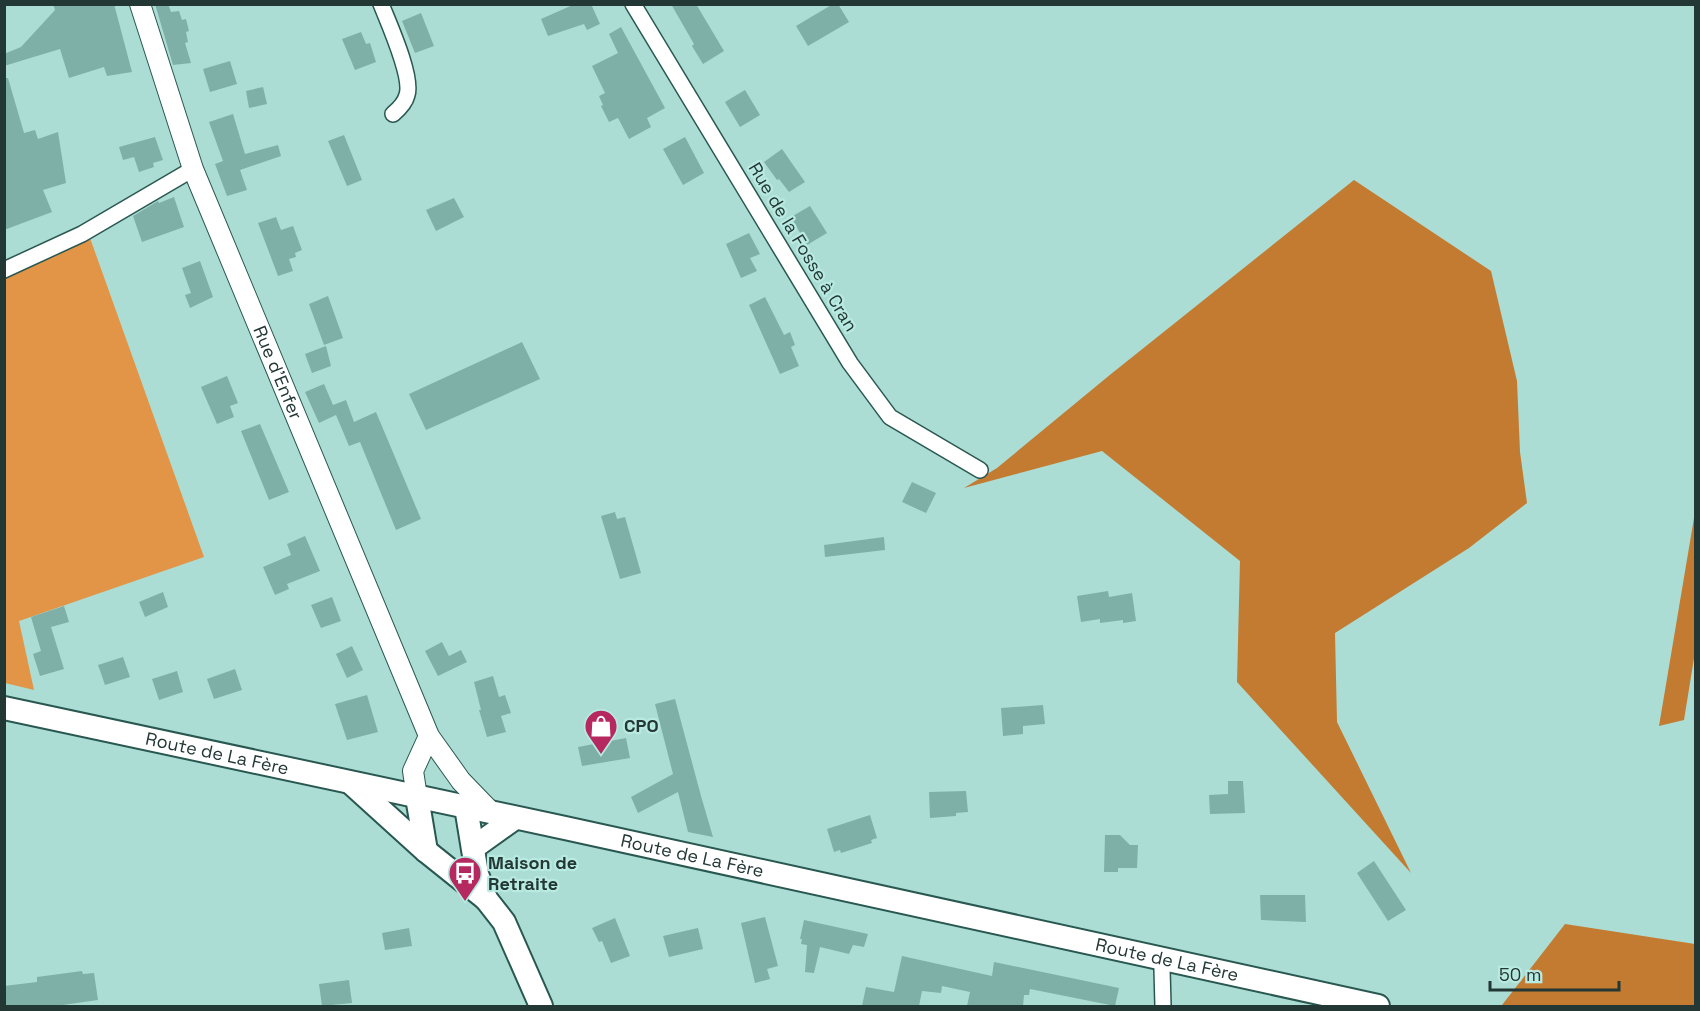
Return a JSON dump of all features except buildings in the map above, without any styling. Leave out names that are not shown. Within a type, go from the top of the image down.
[{"type":"main road","name":"Route de La Fère","points":[[4,708],[1378,1006]]},
{"type":"main road","points":[[350,782],[426,851],[486,900],[504,922],[541,1006]]},
{"type":"main road","points":[[417,796],[426,851]]},
{"type":"main road","points":[[466,807],[477,874],[486,900]]},
{"type":"main road","points":[[473,848],[515,818]]},
{"type":"street","name":"Rue d'Enfer","points":[[140,4],[193,170],[429,736],[461,781],[491,813]]},
{"type":"street","points":[[381,4],[408,80],[408,94],[404,103],[393,114]]},
{"type":"street","name":"Rue de la Fosse à Cran","points":[[633,4],[844,354],[890,417],[980,470]]},
{"type":"street","points":[[4,270],[82,234],[193,170]]},
{"type":"street","points":[[417,796],[413,771],[429,736]]},
{"type":"street","points":[[382,789],[413,771]]},
{"type":"street","points":[[461,781],[466,807]]},
{"type":"street","points":[[1164,960],[1161,969],[1164,1005]]},
{"type":"shaded area","points":[[1354,180],[1491,271],[1517,381],[1520,452],[1527,503],[1469,548],[1335,633],[1337,722],[1411,873],[1237,682],[1240,561],[1102,451],[964,488],[997,468]]},
{"type":"shaded area","points":[[90,238],[204,557],[19,621],[34,690],[5,683],[4,276]]},
{"type":"shaded area","points":[[1695,512],[1695,652],[1684,720],[1659,726]]},
{"type":"shaded area","points":[[1565,924],[1695,944],[1695,1006],[1502,1005]]},
{"type":"place","name":"CPO","points":[[601,755]]},
{"type":"place","name":"Maison de Retraite","points":[[465,902]]}]
